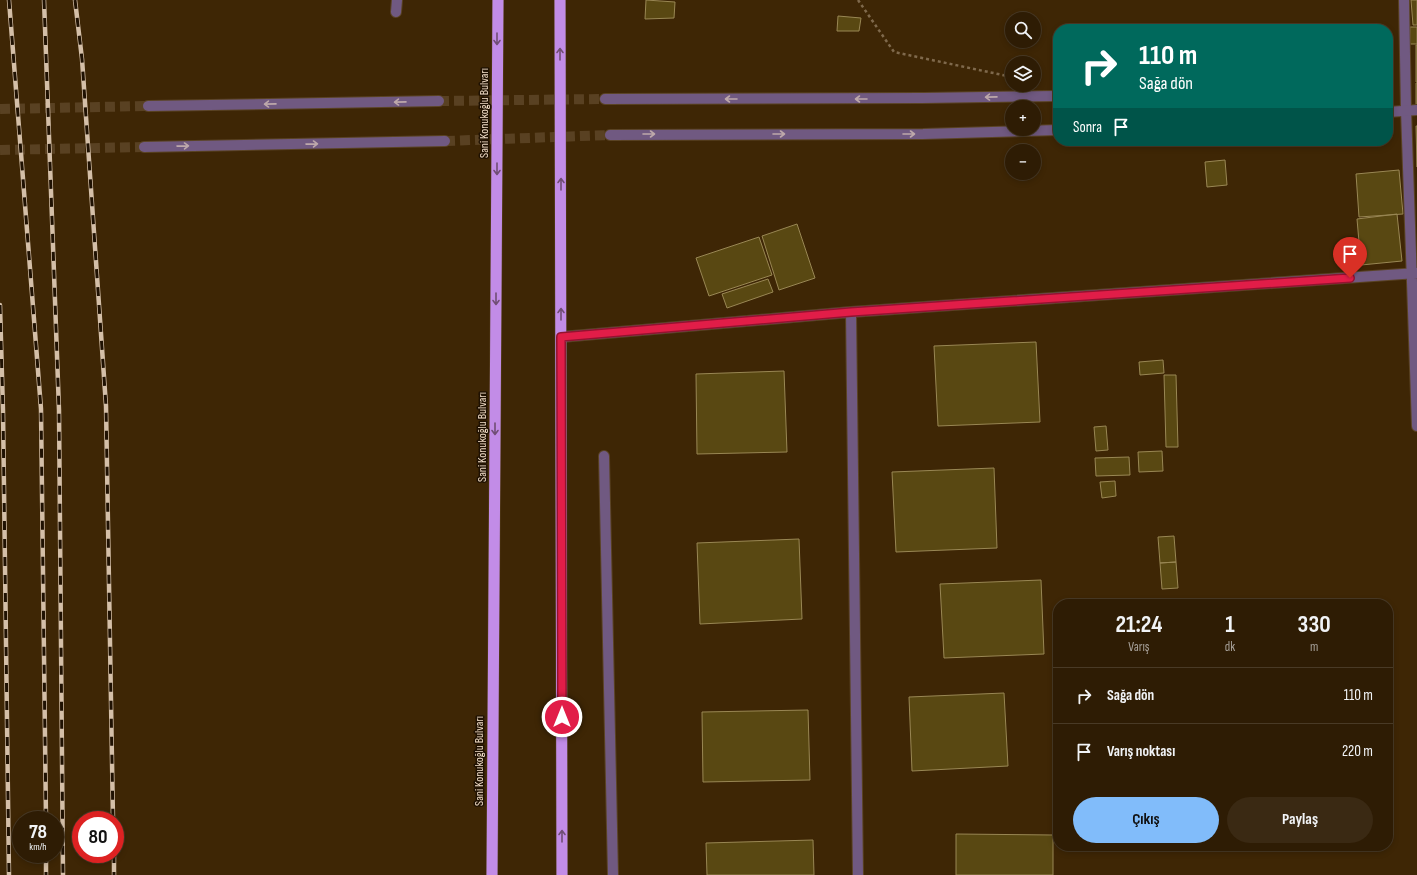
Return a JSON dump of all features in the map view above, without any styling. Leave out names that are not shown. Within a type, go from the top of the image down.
[{"type":"highway","name":"Sani Konukoğlu Bulvarı","points":[[492,875],[498,0]]},
{"type":"highway","points":[[560,0],[562,875]]},
{"type":"street","points":[[396,12],[397,0]]},
{"type":"street","points":[[1404,0],[1406,110],[1414,274],[1417,426]]},
{"type":"street","points":[[605,99],[1053,96]]},
{"type":"street","points":[[148,106],[439,101]]},
{"type":"street","points":[[1393,109],[1417,110]]},
{"type":"street","points":[[1393,111],[1406,110]]},
{"type":"street","points":[[610,134],[916,134],[1053,130]]},
{"type":"street","points":[[144,147],[445,141]]},
{"type":"street","points":[[561,337],[851,312],[1414,274]]},
{"type":"street","points":[[851,312],[858,875]]},
{"type":"street","points":[[604,456],[613,875]]},
{"type":"path","points":[[858,0],[894,52],[1005,76]]},
{"type":"building","points":[[646,0],[675,2],[674,18],[645,19]]},
{"type":"building","points":[[1411,0],[1417,0],[1417,25],[1413,25]]},
{"type":"building","points":[[838,16],[861,18],[859,31],[837,31]]},
{"type":"building","points":[[1410,27],[1417,27],[1417,44],[1410,44]]},
{"type":"building","points":[[1417,45],[1417,82],[1416,82]]},
{"type":"building","points":[[1417,83],[1417,107],[1416,107]]},
{"type":"building","points":[[1416,126],[1417,126],[1417,167]]},
{"type":"building","points":[[1225,160],[1227,185],[1207,187],[1205,162]]},
{"type":"building","points":[[1399,170],[1403,214],[1359,217],[1356,174]]},
{"type":"building","points":[[1397,214],[1402,261],[1361,265],[1357,219]]},
{"type":"building","points":[[797,224],[815,278],[779,290],[762,236]]},
{"type":"building","points":[[759,237],[772,275],[709,296],[696,258]]},
{"type":"building","points":[[768,279],[773,292],[727,308],[722,294]]},
{"type":"building","points":[[1036,342],[1040,422],[938,426],[934,346]]},
{"type":"building","points":[[1163,360],[1164,373],[1140,375],[1139,362]]},
{"type":"building","points":[[784,371],[787,452],[697,454],[696,374]]},
{"type":"building","points":[[1164,375],[1176,375],[1178,447],[1166,447]]},
{"type":"building","points":[[1106,426],[1108,450],[1096,451],[1094,427]]},
{"type":"building","points":[[1162,451],[1163,471],[1139,472],[1138,452]]},
{"type":"building","points":[[1129,457],[1130,475],[1096,476],[1095,458]]},
{"type":"building","points":[[994,468],[997,548],[896,552],[892,472]]},
{"type":"building","points":[[1115,481],[1116,496],[1102,498],[1100,482]]},
{"type":"building","points":[[1174,536],[1176,562],[1160,563],[1158,537]]},
{"type":"building","points":[[799,539],[802,619],[700,624],[697,543]]},
{"type":"building","points":[[1176,562],[1178,588],[1162,589],[1160,563]]},
{"type":"building","points":[[1041,580],[1044,654],[944,658],[940,584]]},
{"type":"building","points":[[1004,693],[1008,766],[912,771],[909,697]]},
{"type":"building","points":[[808,710],[810,780],[703,782],[702,712]]},
{"type":"building","points":[[956,834],[1053,835],[1053,875],[956,875]]},
{"type":"building","points":[[813,840],[814,875],[707,875],[706,843]]},
{"type":"tunnel","points":[[439,101],[605,99]]},
{"type":"tunnel","points":[[0,109],[148,106]]},
{"type":"tunnel","points":[[445,141],[610,135]]},
{"type":"tunnel","points":[[0,150],[144,147]]},
{"type":"railway","points":[[9,0],[41,409],[46,811]]},
{"type":"railway","points":[[44,0],[59,410],[63,875]]},
{"type":"railway","points":[[75,0],[82,59],[106,406],[113,811]]},
{"type":"railway","points":[[0,305],[3,411],[9,875]]},
{"type":"railway","points":[[46,863],[46,875]]},
{"type":"railway","points":[[114,863],[114,875]]},
{"type":"route","points":[[562,717],[561,337],[851,312],[1350,278]]}]
